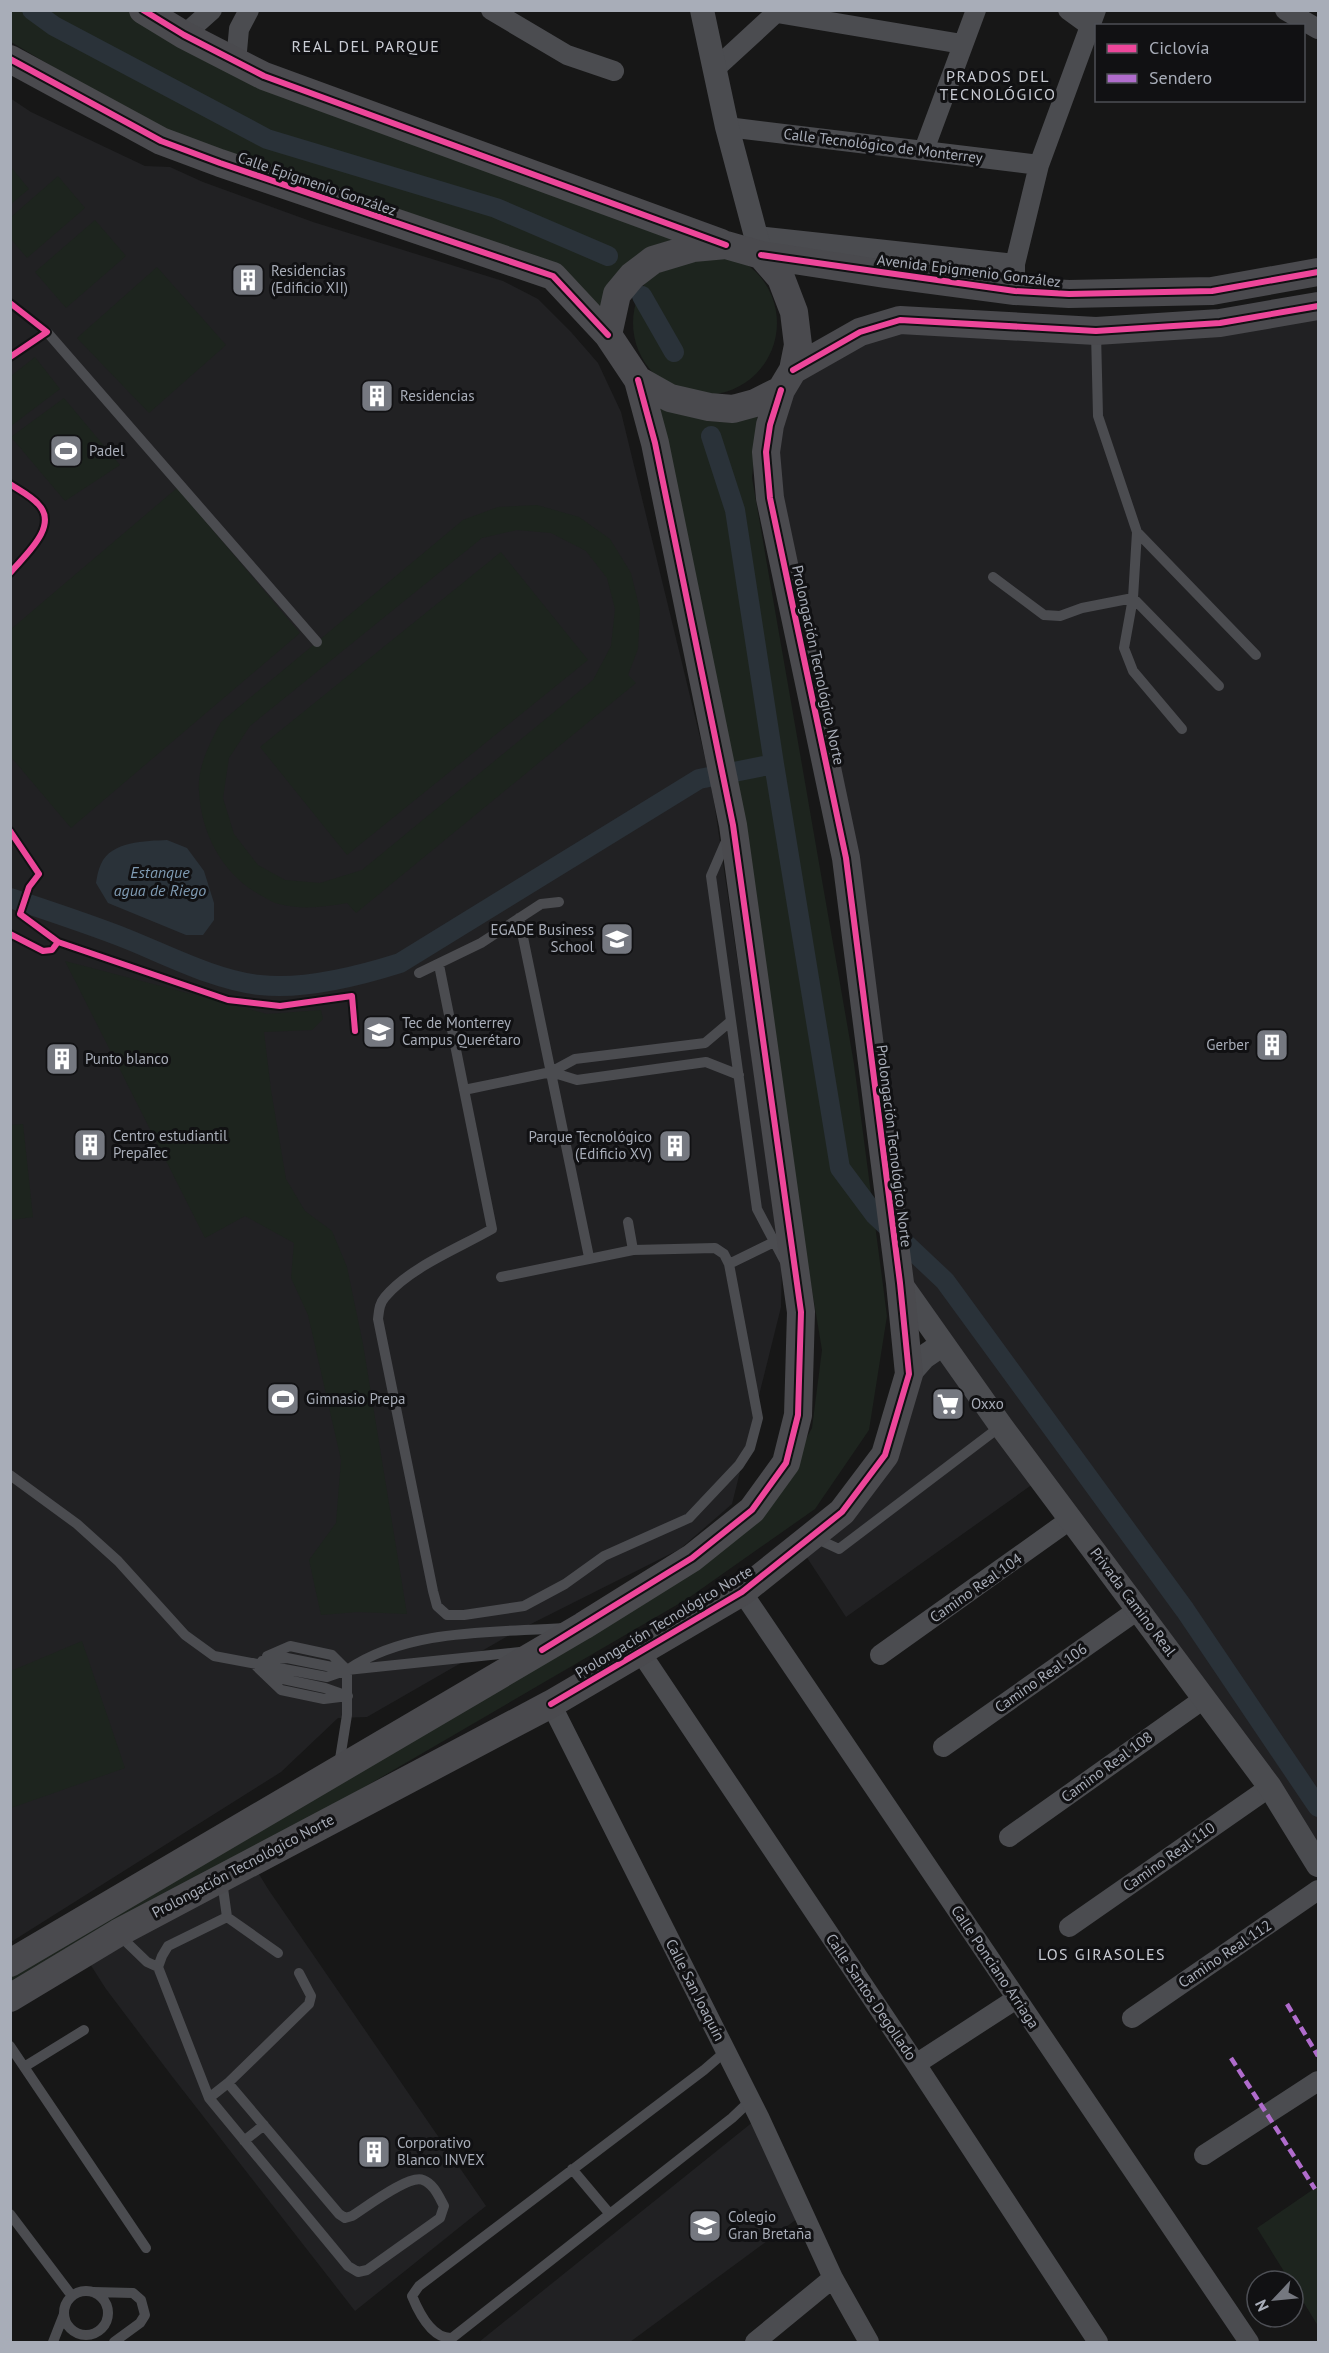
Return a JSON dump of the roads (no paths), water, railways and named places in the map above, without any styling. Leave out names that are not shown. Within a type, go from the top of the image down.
[{"type":"main road","points":[[143,10],[184,35],[275,80],[726,245]]},
{"type":"main road","name":"Calle Epigmenio González","points":[[13,66],[161,141],[220,164],[553,276],[608,334]]},
{"type":"main road","points":[[787,380],[798,345],[794,312],[781,278],[759,245],[693,248],[653,260],[632,276],[617,294],[608,334],[638,380],[670,399],[733,409],[755,403],[860,332],[900,320],[1096,331],[1220,323],[1318,306]]},
{"type":"main road","name":"Avenida Epigmenio González","points":[[759,245],[1015,278],[1069,294],[1212,291],[1318,272]]},
{"type":"main road","name":"Prolongación Tecnológico Norte","points":[[10,1963],[583,1626],[692,1558],[752,1510],[786,1463],[798,1415],[802,1333],[795,1281],[782,1237],[733,825],[655,443],[638,380]]},
{"type":"main road","name":"Prolongación Tecnológico Norte","points":[[10,1998],[118,1933],[550,1704],[742,1592],[842,1512],[885,1455],[909,1374],[846,858],[770,498],[766,452],[770,425],[787,380]]},
{"type":"street","points":[[184,35],[212,10]]},
{"type":"street","points":[[236,62],[239,29],[249,10]]},
{"type":"street","points":[[491,10],[567,55],[614,71]]},
{"type":"street","points":[[702,10],[727,127],[759,245]]},
{"type":"street","points":[[924,150],[976,10]]},
{"type":"street","points":[[1015,278],[1039,165],[1093,18],[1068,10]]},
{"type":"street","points":[[1285,10],[1318,29]]},
{"type":"street","points":[[716,68],[778,12],[963,44]]},
{"type":"street","name":"Calle Tecnológico de Monterrey","points":[[727,127],[1039,165]]},
{"type":"street","name":"Privada Camino Real","points":[[898,1271],[943,1344],[1001,1426],[1270,1787],[1318,1864]]},
{"type":"street","points":[[909,1374],[924,1357],[943,1344]]},
{"type":"street","name":"Camino Real 104","points":[[880,1655],[1071,1519]]},
{"type":"street","name":"Calle Ponciano Arriaga","points":[[742,1592],[1249,2343]]},
{"type":"street","name":"Camino Real 106","points":[[943,1747],[1139,1609]]},
{"type":"street","name":"Calle Santos Degollado","points":[[641,1653],[916,2064],[1098,2343]]},
{"type":"street","name":"Camino Real 108","points":[[1009,1836],[1205,1698]]},
{"type":"street","name":"Calle San Joaquín","points":[[550,1704],[751,2100],[833,2277],[869,2343]]},
{"type":"street","name":"Camino Real 110","points":[[1069,1928],[1270,1787]]},
{"type":"street","name":"Camino Real 112","points":[[1132,2018],[1318,1890]]},
{"type":"street","points":[[916,2064],[1016,1999]]},
{"type":"street","points":[[1204,2155],[1318,2081]]},
{"type":"street","points":[[756,2342],[833,2277]]},
{"type":"lane","points":[[1096,331],[1098,416],[1137,531],[1133,598],[1124,648],[1133,671],[1182,729]]},
{"type":"lane","points":[[47,332],[317,642]]},
{"type":"lane","points":[[1137,531],[1256,655]]},
{"type":"lane","points":[[993,577],[1044,615],[1060,616],[1082,608],[1133,598]]},
{"type":"lane","points":[[1133,598],[1219,687]]},
{"type":"lane","points":[[729,1264],[782,1237],[757,1209],[711,876],[733,825]]},
{"type":"lane","points":[[419,973],[481,943],[541,904],[559,902]]},
{"type":"lane","points":[[519,918],[589,1257]]},
{"type":"lane","points":[[439,965],[492,1229],[409,1276],[385,1297],[380,1305],[378,1319],[433,1591],[438,1606],[447,1615],[481,1613],[524,1606],[565,1584],[604,1556],[689,1518],[739,1466],[750,1448],[758,1418],[729,1264],[724,1254],[715,1248],[633,1250],[501,1276]]},
{"type":"lane","points":[[464,1090],[551,1072],[575,1059],[705,1044],[731,1021]]},
{"type":"lane","points":[[551,1072],[577,1080],[706,1062],[739,1075]]},
{"type":"lane","points":[[628,1222],[633,1250]]},
{"type":"lane","points":[[812,1537],[840,1549],[1001,1426]]},
{"type":"lane","points":[[10,1475],[62,1512],[102,1546],[184,1635],[214,1656],[327,1677],[347,1670],[542,1650]]},
{"type":"lane","points":[[347,1670],[363,1659],[387,1648],[433,1636],[583,1626]]},
{"type":"lane","points":[[253,1663],[290,1647],[332,1655],[347,1670],[348,1696],[338,1770]]},
{"type":"lane","points":[[253,1663],[281,1690],[324,1699],[348,1696]]},
{"type":"lane","points":[[221,1878],[227,1917],[278,1953]]},
{"type":"lane","points":[[227,1917],[168,1947],[158,1967],[209,2098],[348,2266],[358,2272],[367,2270],[440,2218],[444,2206],[437,2191],[423,2180],[411,2179],[352,2216],[345,2218],[339,2214],[228,2083]]},
{"type":"lane","points":[[118,1933],[147,1962],[158,1967]]},
{"type":"lane","points":[[209,2098],[228,2083],[309,2004],[311,1996],[299,1973]]},
{"type":"lane","points":[[24,2067],[84,2030]]},
{"type":"lane","points":[[10,2046],[146,2248]]},
{"type":"lane","points":[[726,2051],[419,2286],[412,2296],[417,2307],[435,2333],[443,2338],[452,2338],[732,2118],[751,2100]]},
{"type":"lane","points":[[244,2141],[264,2125]]},
{"type":"lane","points":[[572,2169],[609,2213]]},
{"type":"lane","points":[[10,2214],[72,2296]]},
{"type":"lane","points":[[53,2343],[66,2304],[72,2296],[82,2291],[133,2294],[141,2300],[145,2315],[140,2323],[114,2343]]},
{"type":"lane","points":[[64,2314],[69,2327],[80,2335],[94,2334],[105,2326],[109,2313],[105,2300],[93,2292]]},
{"type":"water","name":"Estanque agua de Riego","points":[[167,840],[187,848],[204,871],[214,903],[214,920],[203,935],[186,935],[108,903],[96,883],[101,864],[113,851],[130,844]]},
{"type":"waterway","points":[[32,10],[54,26],[267,139],[496,208],[608,256]]},
{"type":"waterway","points":[[642,296],[674,352]]},
{"type":"waterway","points":[[711,436],[735,510],[840,1168],[875,1215],[945,1281],[1185,1610],[1318,1807]]},
{"type":"waterway","points":[[10,898],[113,933],[192,966],[244,983],[295,986],[331,981],[400,963],[699,779],[774,764]]},
{"type":"place","name":"Residencias (Edificio XII)","points":[[248,280]]},
{"type":"place","name":"Residencias","points":[[377,396]]},
{"type":"place","name":"Padel","points":[[66,451]]},
{"type":"place","name":"EGADE Business School","points":[[617,939]]},
{"type":"place","name":"Tec de Monterrey Campus Querétaro","points":[[379,1032]]},
{"type":"place","name":"Gerber","points":[[1272,1045]]},
{"type":"place","name":"Punto blanco","points":[[62,1059]]},
{"type":"place","name":"Centro estudiantil PrepaTec","points":[[90,1145]]},
{"type":"place","name":"Parque Tecnológico (Edificio XV)","points":[[675,1146]]},
{"type":"place","name":"Gimnasio Prepa","points":[[283,1399]]},
{"type":"place","name":"Oxxo","points":[[948,1404]]},
{"type":"place","name":"Corporativo Blanco INVEX","points":[[374,2152]]},
{"type":"place","name":"Colegio Gran Bretaña","points":[[705,2226]]},
{"type":"district","name":"REAL DEL PARQUE","points":[[366,46]]},
{"type":"district","name":"PRADOS DEL TECNOLÓGICO","points":[[998,85]]},
{"type":"district","name":"LOS GIRASOLES","points":[[1102,1954]]}]
